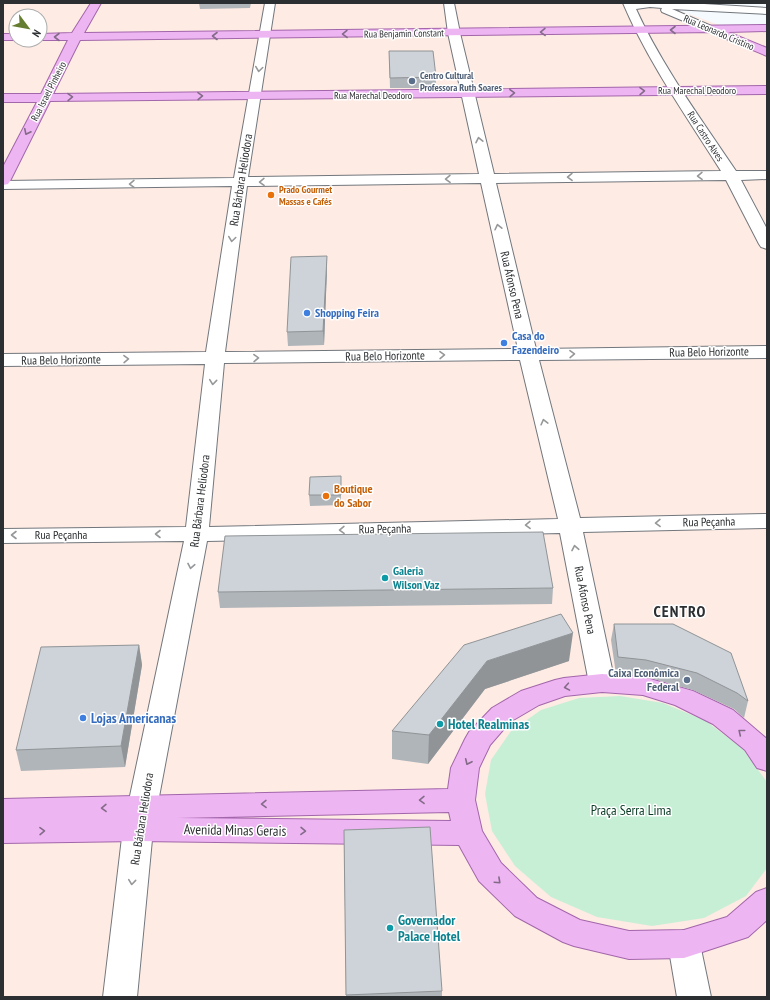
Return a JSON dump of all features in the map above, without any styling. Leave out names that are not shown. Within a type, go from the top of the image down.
[{"type":"main road","name":"Rua Israel Pinheiro","points":[[3,181],[44,97],[76,36],[96,3]]},
{"type":"main road","name":"Rua Benjamin Constant","points":[[48,37],[767,29]]},
{"type":"main road","points":[[763,50],[747,40],[745,36],[749,33],[767,29]]},
{"type":"main road","name":"Rua Leonardo Cristino","points":[[712,30],[763,50]]},
{"type":"main road","name":"Rua Marechal Deodoro","points":[[3,98],[767,90]]},
{"type":"main road","points":[[767,760],[755,743],[723,717],[684,698],[643,686],[602,683],[564,687],[530,698],[501,715],[478,739],[465,768],[461,800],[468,834],[490,872],[526,907],[574,932],[629,945],[684,944],[737,926],[767,901]]},
{"type":"main road","name":"Avenida Minas Gerais","points":[[3,831],[140,818],[461,800]]},
{"type":"main road","name":"Avenida Minas Gerais","points":[[3,810],[468,834]]},
{"type":"street","name":"Rua Bárbara Heliodora","points":[[120,997],[140,818],[197,534],[215,358],[240,182],[270,3]]},
{"type":"street","name":"Rua Afonso Pena","points":[[449,3],[454,33],[487,178],[570,524],[602,683]]},
{"type":"street","name":"Rua Castro Alves","points":[[767,11],[651,3],[629,6],[640,30],[676,90],[732,175],[767,244]]},
{"type":"street","name":"Rua Leonardo Cristino","points":[[651,3],[712,30]]},
{"type":"street","points":[[3,185],[767,175]]},
{"type":"street","name":"Rua Belo Horizonte","points":[[3,360],[767,352]]},
{"type":"street","name":"Rua Peçanha","points":[[3,536],[197,534],[570,524],[767,521]]},
{"type":"street","points":[[684,944],[694,997]]},
{"type":"shaded area","points":[[3,3],[658,3],[725,27],[767,26],[767,997],[3,997]]},
{"type":"green space","name":"Praça Serra Lima","points":[[620,696],[663,703],[706,721],[743,749],[767,782],[767,868],[746,896],[704,918],[652,926],[597,917],[551,897],[515,866],[492,831],[485,794],[491,760],[511,731],[541,710],[579,698]]},
{"type":"building","points":[[389,51],[433,51],[436,77],[390,78]]},
{"type":"building","name":"Shopping Feira","points":[[327,256],[323,331],[287,332],[291,257]]},
{"type":"building","points":[[341,476],[341,495],[309,495],[310,477]]},
{"type":"building","name":"Galeria Wilson Vaz","points":[[543,532],[553,588],[218,592],[225,536]]},
{"type":"building","points":[[561,614],[573,633],[487,661],[429,735],[392,731],[464,645]]},
{"type":"building","points":[[614,624],[673,624],[731,653],[748,701],[737,693],[697,673],[646,660],[618,657]]},
{"type":"building","name":"Lojas Americanas","points":[[139,645],[121,746],[16,750],[41,647]]},
{"type":"building","name":"Governador Palace Hotel","points":[[430,827],[442,991],[346,995],[344,830]]},
{"type":"place","name":"Centro Cultural Professora Ruth Soares","points":[[412,81]]},
{"type":"place","name":"Prado Gourmet Massas e Cafés","points":[[271,195]]},
{"type":"place","name":"Shopping Feira","points":[[307,313]]},
{"type":"place","name":"Casa do Fazendeiro","points":[[504,343]]},
{"type":"place","name":"Boutique do Sabor","points":[[326,496]]},
{"type":"place","name":"Galeria Wilson Vaz","points":[[385,578]]},
{"type":"place","name":"Caixa Econômica Federal","points":[[687,680]]},
{"type":"place","name":"Lojas Americanas","points":[[83,718]]},
{"type":"place","name":"Hotel Realminas","points":[[440,724]]},
{"type":"place","name":"Governador Palace Hotel","points":[[390,928]]},
{"type":"district","name":"CENTRO","points":[[680,611]]}]
